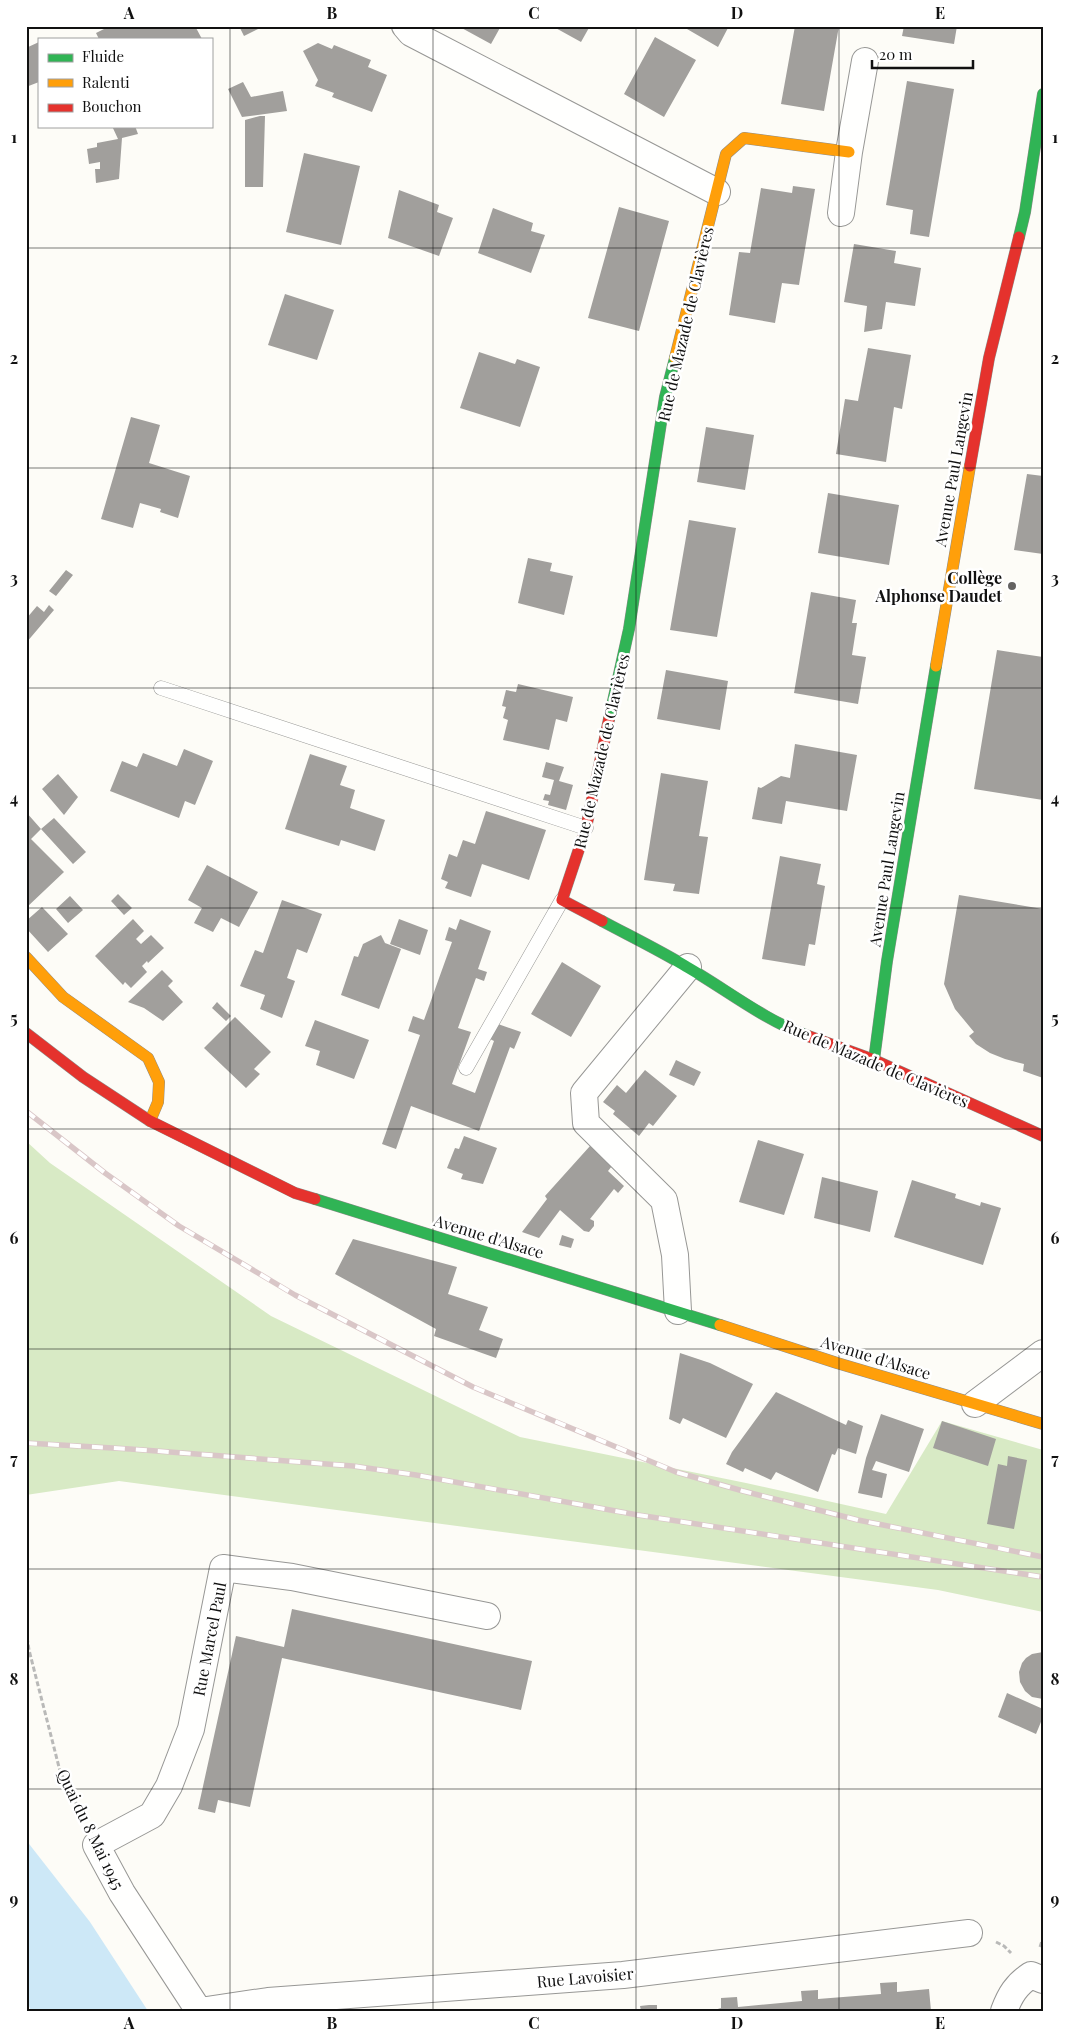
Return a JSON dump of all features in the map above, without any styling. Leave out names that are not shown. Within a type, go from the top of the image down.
[{"type":"street","points":[[404,26],[411,34],[717,192]]},
{"type":"street","points":[[841,213],[849,152],[866,61]]},
{"type":"street","name":"Avenue Paul Langevin","points":[[874,1060],[887,961],[959,524],[989,358],[1025,212],[1043,94]]},
{"type":"street","name":"Rue de Mazade de Clavières","points":[[849,152],[744,138],[726,154],[665,397],[629,630],[586,828],[562,900],[688,967],[729,994],[794,1031],[874,1060],[1043,1136]]},
{"type":"street","points":[[26,958],[63,997],[148,1058],[159,1082],[158,1102],[150,1120]]},
{"type":"street","points":[[678,1311],[676,1255],[664,1200],[586,1123],[584,1093],[688,967]]},
{"type":"street","name":"Avenue d'Alsace","points":[[26,1033],[82,1077],[150,1120],[295,1193],[678,1311],[837,1363],[1043,1424]]},
{"type":"street","points":[[975,1404],[1043,1353]]},
{"type":"street","name":"Rue Marcel Paul","points":[[96,1845],[152,1815],[169,1786],[191,1729],[223,1568],[292,1577],[487,1616]]},
{"type":"street","name":"Quai du 8 Mai 1945","points":[[96,1845],[122,1893],[199,2011]]},
{"type":"street","name":"Rue Lavoisier","points":[[199,2011],[268,2001],[623,1975],[969,1932]]},
{"type":"street","points":[[1004,2011],[1012,1992],[1022,1980],[1031,1975],[1043,1980]]},
{"type":"lane","points":[[161,688],[586,828]]},
{"type":"lane","points":[[466,1068],[562,900]]},
{"type":"path","name":"Quai du 8 Mai 1945","points":[[26,1630],[29,1650],[60,1771],[96,1845]]},
{"type":"green space","points":[[26,1141],[50,1163],[271,1316],[520,1437],[746,1483],[886,1514],[942,1421],[1043,1450],[1043,1612],[938,1590],[119,1481],[26,1495]]},
{"type":"water","points":[[26,1840],[90,1922],[148,2011],[31,2011],[26,1998]]},
{"type":"building","points":[[110,26],[195,26],[201,38],[98,38],[96,33]]},
{"type":"building","points":[[239,26],[264,26],[244,36]]},
{"type":"building","points":[[458,26],[501,26],[491,44]]},
{"type":"building","points":[[552,26],[590,26],[581,42]]},
{"type":"building","points":[[689,26],[729,26],[718,47],[687,29]]},
{"type":"building","points":[[795,26],[839,26],[824,111],[781,104]]},
{"type":"building","points":[[904,26],[957,26],[954,44],[902,36]]},
{"type":"building","points":[[655,37],[696,60],[664,117],[624,94]]},
{"type":"building","points":[[38,42],[38,82],[26,87],[26,48]]},
{"type":"building","points":[[318,43],[332,49],[334,45],[371,60],[368,67],[387,75],[372,112],[332,97],[334,93],[315,86],[318,80],[303,51]]},
{"type":"building","points":[[907,81],[954,89],[929,237],[910,234],[913,210],[886,205]]},
{"type":"building","points":[[243,82],[251,97],[283,91],[287,111],[242,117],[228,89]]},
{"type":"building","points":[[265,116],[263,187],[245,187],[245,120]]},
{"type":"building","points":[[113,128],[136,128],[138,134],[122,138],[119,179],[96,183],[95,169],[100,169],[100,162],[89,164],[87,149],[97,147],[97,143],[118,139]]},
{"type":"building","points":[[304,153],[360,166],[341,245],[286,232]]},
{"type":"building","points":[[793,186],[815,189],[799,285],[782,283],[775,323],[729,315],[739,252],[750,253],[761,188],[792,193]]},
{"type":"building","points":[[399,190],[439,205],[437,212],[453,218],[439,256],[388,238]]},
{"type":"building","points":[[619,207],[669,221],[639,331],[588,318]]},
{"type":"building","points":[[493,208],[533,223],[531,231],[545,235],[531,273],[478,253]]},
{"type":"building","points":[[854,244],[896,251],[894,263],[921,268],[915,306],[886,302],[882,329],[864,332],[867,306],[844,302]]},
{"type":"building","points":[[285,294],[334,310],[317,360],[268,345]]},
{"type":"building","points":[[868,348],[911,355],[902,409],[894,407],[886,462],[836,454],[845,399],[858,401]]},
{"type":"building","points":[[479,352],[515,364],[517,359],[540,367],[520,427],[460,408]]},
{"type":"building","points":[[131,417],[160,425],[149,463],[190,476],[178,518],[160,512],[161,509],[140,503],[133,528],[101,519]]},
{"type":"building","points":[[706,427],[754,435],[745,490],[697,482]]},
{"type":"building","points":[[1027,474],[1043,476],[1043,554],[1014,550]]},
{"type":"building","points":[[828,493],[899,505],[889,565],[818,553]]},
{"type":"building","points":[[689,520],[736,528],[717,637],[670,630]]},
{"type":"building","points":[[528,558],[552,563],[550,571],[573,576],[564,615],[518,603]]},
{"type":"building","points":[[66,570],[73,575],[56,596],[49,591]]},
{"type":"building","points":[[811,592],[856,600],[852,623],[857,623],[852,655],[866,657],[858,704],[794,693]]},
{"type":"building","points":[[49,605],[54,610],[26,643],[26,619],[37,606],[44,612]]},
{"type":"building","points":[[997,650],[1043,657],[1043,800],[974,789]]},
{"type":"building","points":[[666,670],[728,681],[720,730],[657,719]]},
{"type":"building","points":[[518,684],[573,697],[567,722],[556,719],[549,750],[503,740],[508,720],[503,718],[506,707],[502,706],[506,690],[516,692]]},
{"type":"building","points":[[795,744],[857,755],[847,811],[786,801],[782,824],[752,819],[758,787],[761,788],[781,776],[790,778]]},
{"type":"building","points":[[184,749],[213,761],[195,805],[185,801],[179,818],[110,791],[122,761],[137,767],[143,753],[177,766]]},
{"type":"building","points":[[310,754],[347,766],[340,785],[355,790],[350,808],[385,820],[375,851],[341,840],[339,846],[285,829]]},
{"type":"building","points":[[546,762],[564,767],[559,781],[573,785],[566,810],[548,805],[549,801],[543,800],[545,794],[550,795],[554,780],[542,777]]},
{"type":"building","points":[[661,773],[708,781],[699,836],[708,837],[699,894],[673,891],[675,884],[644,880]]},
{"type":"building","points":[[58,774],[78,797],[64,815],[42,789]]},
{"type":"building","points":[[486,811],[546,830],[529,880],[482,864],[471,897],[445,888],[448,882],[441,879],[449,854],[457,857],[463,840],[475,844]]},
{"type":"building","points":[[26,812],[41,829],[31,839],[64,872],[26,908]]},
{"type":"building","points":[[54,818],[86,852],[73,864],[41,829]]},
{"type":"building","points":[[780,856],[821,864],[817,884],[825,886],[815,945],[809,944],[805,966],[762,959]]},
{"type":"building","points":[[207,865],[258,892],[239,927],[221,918],[213,932],[194,923],[202,908],[188,900]]},
{"type":"building","points":[[118,894],[132,908],[124,915],[111,901]]},
{"type":"building","points":[[959,895],[1043,909],[1043,1078],[1023,1071],[1024,1064],[990,1053],[976,1044],[969,1036],[974,1032],[955,1009],[944,984]]},
{"type":"building","points":[[70,896],[83,910],[68,923],[56,909]]},
{"type":"building","points":[[282,900],[322,914],[307,953],[297,949],[287,978],[295,981],[282,1018],[260,1009],[265,995],[240,986],[255,950],[263,953]]},
{"type":"building","points":[[42,907],[68,934],[48,952],[26,928],[26,921]]},
{"type":"building","points":[[133,919],[144,931],[136,939],[141,944],[151,935],[164,948],[142,966],[147,972],[131,988],[125,982],[123,985],[95,956]]},
{"type":"building","points":[[399,919],[428,930],[420,955],[390,944]]},
{"type":"building","points":[[460,919],[491,931],[478,969],[487,972],[484,981],[476,978],[458,1028],[471,1032],[452,1084],[475,1093],[494,1041],[490,1039],[498,1024],[521,1032],[514,1049],[510,1047],[479,1131],[411,1106],[396,1149],[382,1144],[420,1035],[408,1031],[413,1016],[424,1020],[452,942],[445,940],[449,927],[456,930]]},
{"type":"building","points":[[381,935],[385,943],[401,949],[379,1009],[341,995],[354,956],[358,957],[363,944]]},
{"type":"building","points":[[562,962],[601,986],[571,1037],[531,1014]]},
{"type":"building","points":[[162,970],[173,981],[168,986],[183,1002],[163,1021],[144,1008],[128,1002]]},
{"type":"building","points":[[217,1002],[231,1016],[226,1021],[212,1008]]},
{"type":"building","points":[[235,1017],[271,1052],[254,1069],[260,1074],[246,1088],[204,1048]]},
{"type":"building","points":[[315,1020],[369,1040],[354,1079],[316,1065],[320,1051],[305,1046]]},
{"type":"building","points":[[676,1060],[701,1072],[694,1086],[669,1075]]},
{"type":"building","points":[[645,1070],[677,1096],[653,1126],[649,1123],[639,1136],[613,1114],[615,1111],[603,1102],[617,1085],[626,1093]]},
{"type":"building","points":[[464,1136],[497,1148],[483,1184],[461,1179],[463,1174],[447,1168],[455,1148],[459,1149]]},
{"type":"building","points":[[758,1140],[804,1154],[784,1215],[739,1202]]},
{"type":"building","points":[[590,1146],[612,1166],[608,1171],[624,1186],[618,1193],[614,1189],[590,1219],[594,1221],[594,1226],[589,1232],[584,1231],[560,1210],[539,1238],[522,1232],[547,1199],[545,1196]]},
{"type":"building","points":[[822,1177],[878,1191],[870,1232],[814,1218]]},
{"type":"building","points":[[912,1180],[956,1194],[955,1198],[980,1206],[981,1202],[1001,1208],[983,1265],[894,1237]]},
{"type":"building","points":[[562,1235],[574,1239],[571,1248],[559,1245]]},
{"type":"building","points":[[353,1239],[457,1267],[448,1294],[488,1307],[479,1330],[503,1339],[496,1358],[434,1336],[436,1329],[335,1274]]},
{"type":"building","points":[[680,1353],[710,1363],[753,1384],[726,1438],[683,1418],[680,1424],[669,1419]]},
{"type":"building","points":[[776,1392],[846,1425],[848,1420],[863,1426],[856,1454],[838,1448],[835,1455],[832,1454],[818,1492],[776,1472],[771,1480],[745,1468],[743,1472],[726,1464],[732,1452]]},
{"type":"building","points":[[881,1414],[924,1429],[909,1472],[876,1461],[872,1470],[887,1474],[882,1498],[858,1493],[866,1458]]},
{"type":"building","points":[[942,1421],[996,1439],[988,1466],[933,1448]]},
{"type":"building","points":[[1008,1456],[1027,1460],[1014,1529],[987,1524],[998,1464],[1007,1466]]},
{"type":"building","points":[[292,1609],[532,1661],[521,1710],[282,1658],[250,1807],[218,1800],[215,1813],[198,1809],[236,1636],[284,1647]]},
{"type":"building","points":[[1043,1652],[1043,1699],[1032,1697],[1025,1691],[1020,1682],[1019,1672],[1026,1658],[1032,1654]]},
{"type":"building","points":[[1007,1693],[1043,1709],[1043,1717],[1036,1734],[998,1717]]},
{"type":"building","points":[[897,1982],[897,1992],[929,1989],[931,2011],[711,2011],[721,2008],[721,1998],[737,1997],[738,2007],[802,2001],[801,1991],[818,1990],[818,1999],[881,1994],[880,1983]]},
{"type":"building","points":[[657,2005],[657,2011],[641,2011],[640,2006]]},
{"type":"railway","points":[[26,1111],[105,1173],[179,1226],[295,1295],[473,1387],[676,1472],[858,1520],[1043,1557]]},
{"type":"railway","points":[[26,1443],[353,1466],[416,1475],[638,1515],[1043,1577]]},
{"type":"traffic: fast","points":[[1019,237],[1025,212],[1043,94]]},
{"type":"traffic: fast","points":[[609,719],[629,629],[665,397],[675,358]]},
{"type":"traffic: fast","points":[[874,1060],[887,961],[936,666]]},
{"type":"traffic: fast","points":[[602,921],[702,976],[776,1022],[808,1036]]},
{"type":"traffic: fast","points":[[315,1199],[720,1325]]},
{"type":"traffic: slow","points":[[675,358],[726,154],[744,138],[849,152]]},
{"type":"traffic: slow","points":[[936,666],[970,466]]},
{"type":"traffic: slow","points":[[26,957],[63,997],[148,1058],[159,1082],[158,1102],[150,1121]]},
{"type":"traffic: slow","points":[[720,1325],[837,1363],[1043,1424]]},
{"type":"traffic: jam","points":[[970,466],[989,358],[1019,237]]},
{"type":"traffic: jam","points":[[602,921],[562,900],[586,828],[609,719]]},
{"type":"traffic: jam","points":[[26,1033],[83,1077],[150,1121],[295,1193],[315,1199]]},
{"type":"traffic: jam","points":[[808,1036],[874,1060],[1043,1136]]},
{"type":"place","name":"Collège Alphonse Daudet","points":[[1012,586]]}]
